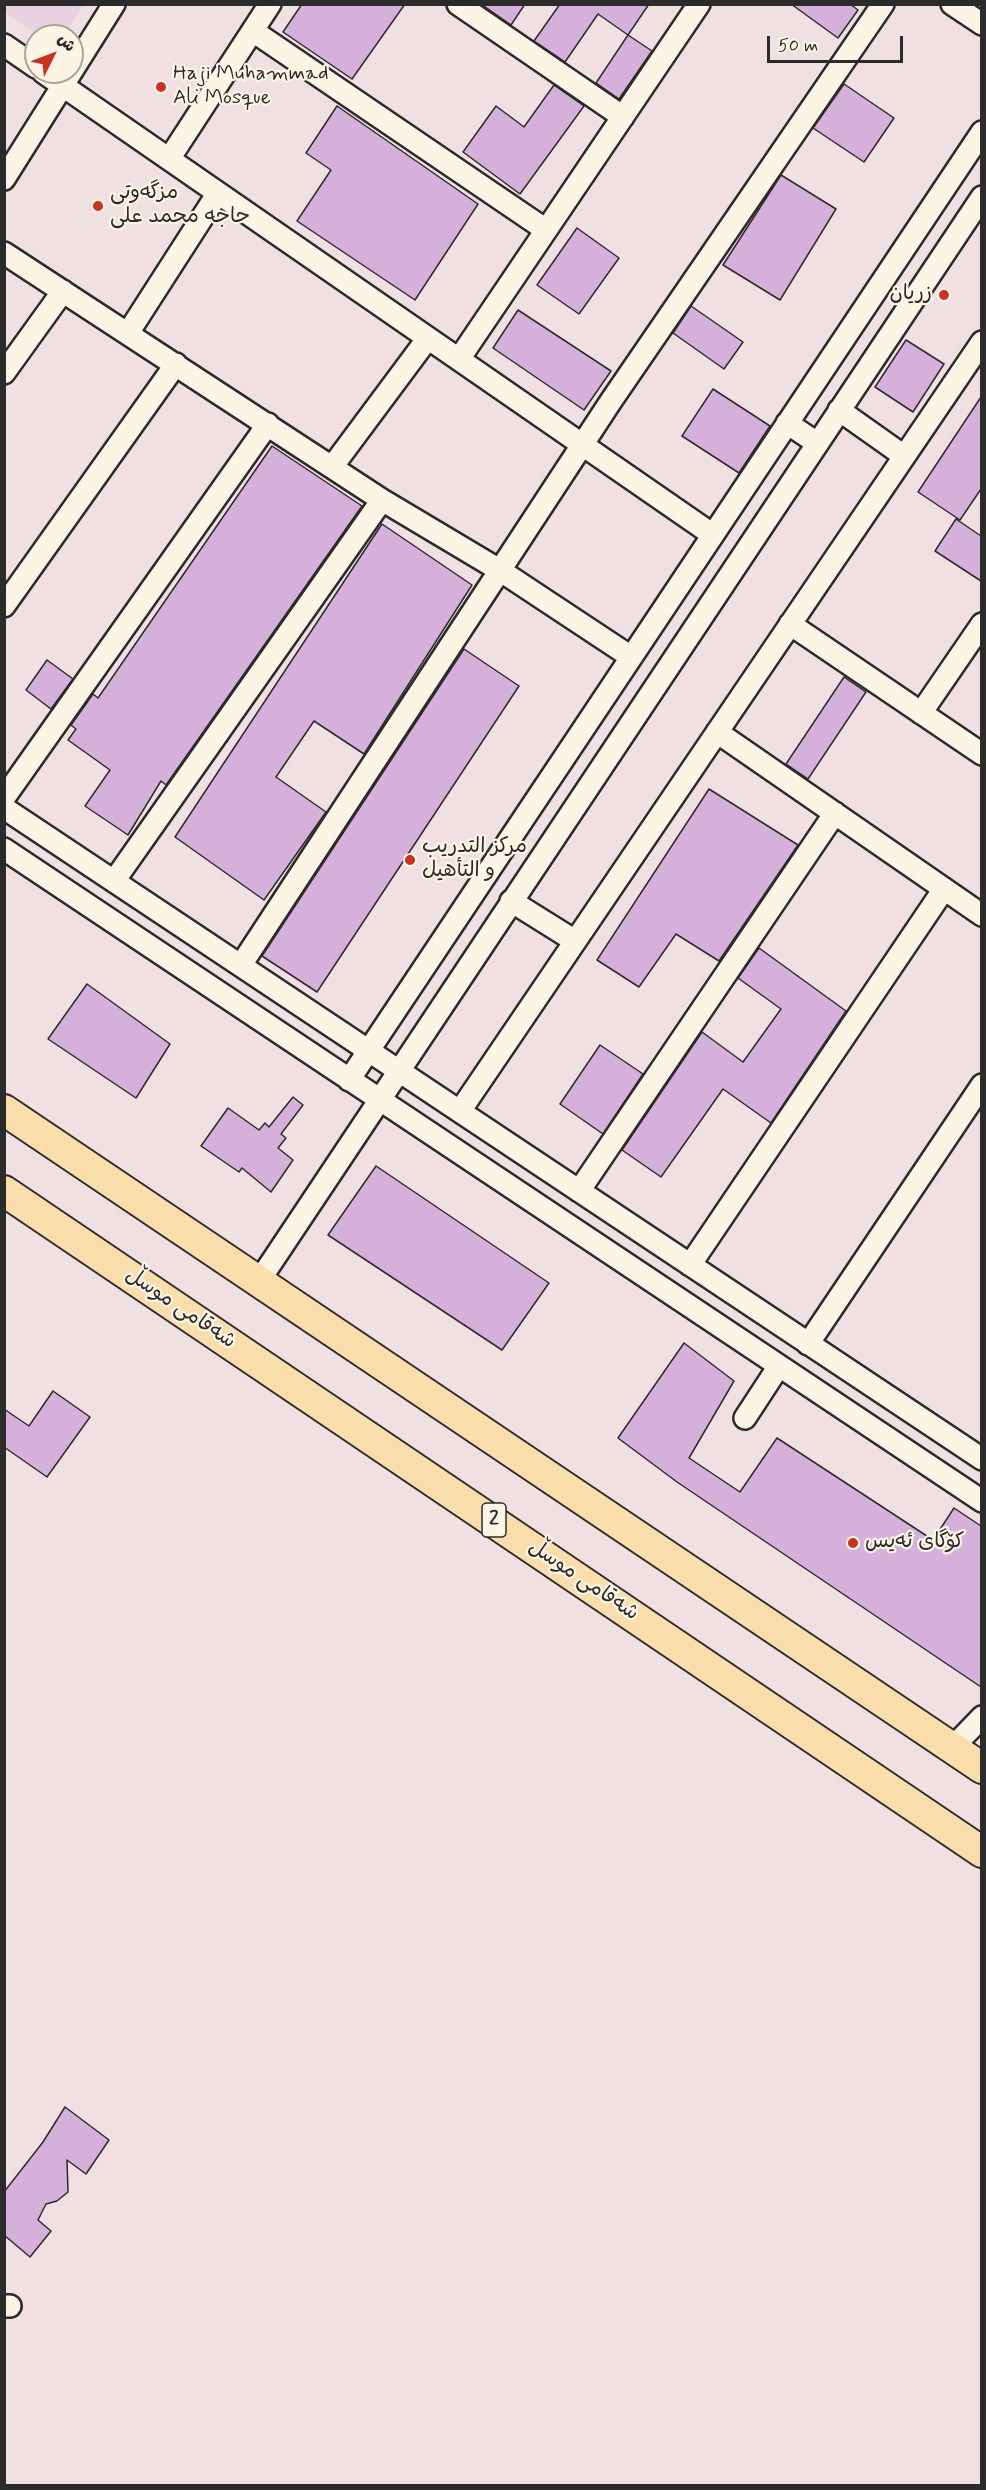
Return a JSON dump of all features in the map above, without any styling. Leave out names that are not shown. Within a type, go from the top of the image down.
[{"type":"highway","points":[[4,1110],[981,1768]]},
{"type":"highway","name":"شەقامی موسڵ","points":[[4,1191],[981,1852]]},
{"type":"street","points":[[4,179],[114,4]]},
{"type":"street","points":[[169,159],[270,4]]},
{"type":"street","points":[[458,4],[623,117]]},
{"type":"street","points":[[241,965],[582,445],[883,4]]},
{"type":"street","points":[[952,4],[981,24]]},
{"type":"street","points":[[459,359],[698,5]]},
{"type":"street","points":[[253,31],[546,230]]},
{"type":"street","points":[[4,45],[24,59]]},
{"type":"street","points":[[60,84],[713,535]]},
{"type":"street","points":[[349,1080],[981,132]]},
{"type":"street","points":[[128,333],[218,193]]},
{"type":"street","points":[[259,1281],[981,196]]},
{"type":"street","points":[[4,253],[382,500],[501,571],[631,657]]},
{"type":"street","points":[[4,373],[63,291]]},
{"type":"street","points":[[333,467],[428,338]]},
{"type":"street","points":[[460,1111],[981,342]]},
{"type":"street","points":[[4,606],[176,364]]},
{"type":"street","points":[[839,410],[904,456]]},
{"type":"street","points":[[787,423],[817,443]]},
{"type":"street","points":[[4,798],[268,424]]},
{"type":"street","points":[[114,881],[382,500]]},
{"type":"street","points":[[790,624],[981,754]]},
{"type":"street","points":[[921,713],[981,624]]},
{"type":"street","points":[[717,732],[981,915]]},
{"type":"street","points":[[4,808],[981,1459]]},
{"type":"street","points":[[579,1191],[835,813]]},
{"type":"street","points":[[4,849],[981,1501]]},
{"type":"street","points":[[690,1265],[944,889]]},
{"type":"street","points":[[512,901],[575,941]]},
{"type":"street","points":[[808,1344],[978,1097]]},
{"type":"street","points":[[724,1329],[742,1300]]},
{"type":"street","points":[[745,1418],[779,1366]]},
{"type":"street","points":[[952,1748],[981,1717]]},
{"type":"shaded area","points":[[5,4],[84,4],[71,24],[24,24],[24,26],[5,12]]},
{"type":"building","points":[[302,4],[405,4],[352,79],[283,32]]},
{"type":"building","points":[[481,4],[525,4],[511,25]]},
{"type":"building","points":[[560,4],[649,4],[628,35],[598,14],[565,62],[534,41]]},
{"type":"building","points":[[791,4],[850,4],[858,10],[838,38]]},
{"type":"building","points":[[628,35],[652,51],[619,99],[596,83]]},
{"type":"building","points":[[844,84],[894,118],[864,162],[813,128]]},
{"type":"building","points":[[554,85],[584,106],[520,194],[463,152],[496,106],[524,127]]},
{"type":"building","points":[[337,106],[478,204],[415,300],[297,221],[331,170],[306,153]]},
{"type":"building","points":[[781,175],[836,209],[780,300],[723,265]]},
{"type":"building","points":[[577,228],[619,258],[579,314],[537,285]]},
{"type":"building","points":[[691,306],[743,342],[724,369],[673,333]]},
{"type":"building","points":[[518,310],[611,371],[584,410],[493,348]]},
{"type":"building","points":[[906,340],[944,364],[913,412],[875,387]]},
{"type":"building","points":[[713,389],[770,426],[739,473],[682,436]]},
{"type":"building","points":[[981,397],[981,489],[960,520],[918,492]]},
{"type":"building","points":[[272,446],[362,506],[166,785],[161,781],[128,835],[85,806],[110,770],[68,740],[76,729],[71,725],[93,694],[98,698]]},
{"type":"building","points":[[956,519],[981,536],[981,581],[935,551]]},
{"type":"building","points":[[382,524],[472,585],[364,754],[314,721],[276,777],[326,812],[264,900],[175,837]]},
{"type":"building","points":[[464,649],[519,686],[317,992],[262,956]]},
{"type":"building","points":[[47,660],[73,679],[51,709],[26,690]]},
{"type":"building","points":[[844,677],[866,692],[808,779],[786,764]]},
{"type":"building","points":[[709,789],[798,845],[719,961],[676,934],[639,987],[597,960]]},
{"type":"building","points":[[759,948],[846,1011],[771,1123],[723,1089],[661,1177],[622,1150],[702,1032],[743,1062],[781,1009],[738,978]]},
{"type":"building","points":[[87,984],[170,1044],[136,1098],[48,1039]]},
{"type":"building","points":[[600,1045],[643,1074],[603,1134],[560,1104]]},
{"type":"building","points":[[293,1097],[303,1105],[281,1134],[286,1138],[278,1148],[293,1160],[271,1192],[242,1168],[239,1172],[201,1146],[228,1108],[259,1130],[265,1123],[269,1127]]},
{"type":"building","points":[[376,1166],[549,1283],[502,1350],[328,1235]]},
{"type":"building","name":"کۆگای ئەیس","points":[[684,1343],[734,1381],[689,1458],[740,1492],[777,1438],[933,1540],[954,1508],[981,1526],[981,1687],[677,1482],[618,1438]]},
{"type":"building","points":[[53,1391],[90,1417],[47,1477],[4,1447],[4,1409],[29,1426]]},
{"type":"building","points":[[65,2107],[109,2140],[86,2174],[67,2160],[68,2192],[57,2201],[46,2204],[38,2220],[51,2231],[30,2257],[4,2235],[4,2192],[43,2142]]},
{"type":"place","name":"Haji Muhammad Ali Mosque","points":[[161,87]]},
{"type":"place","name":"مزگه‌وتی حاجه‌ محمد علی","points":[[98,206]]},
{"type":"place","name":"زریان","points":[[944,295]]},
{"type":"place","name":"مركز التدريب و التأهيل","points":[[410,860]]},
{"type":"place","name":"کۆگای ئەیس","points":[[853,1543]]}]
